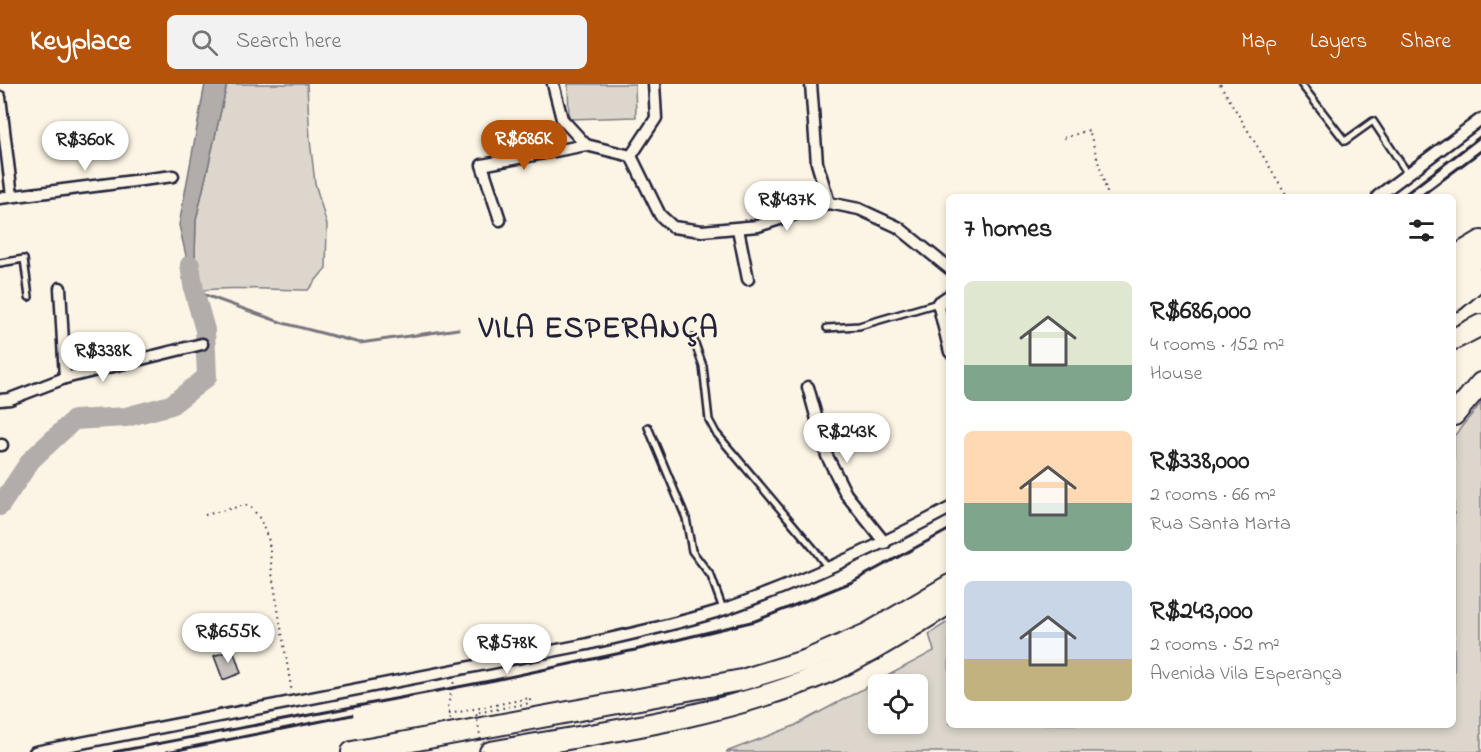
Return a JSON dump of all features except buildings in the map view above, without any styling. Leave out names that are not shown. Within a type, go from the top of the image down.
[{"type":"highway","points":[[1456,255],[1481,241]]},
{"type":"highway","points":[[1456,275],[1481,254]]},
{"type":"highway","points":[[1456,298],[1481,278]]},
{"type":"highway","points":[[1456,338],[1481,326]]},
{"type":"highway","points":[[1456,413],[1481,382]]},
{"type":"highway","points":[[352,752],[742,680],[807,660],[867,634],[946,587]]},
{"type":"highway","points":[[490,752],[520,749],[686,716],[753,700],[849,663],[890,641],[946,606]]},
{"type":"street","points":[[553,84],[562,119],[586,145]]},
{"type":"street","points":[[631,156],[656,118],[654,84]]},
{"type":"street","points":[[812,84],[817,163],[829,203]]},
{"type":"street","points":[[0,97],[3,155],[12,196]]},
{"type":"street","points":[[1381,194],[1481,119]]},
{"type":"street","points":[[500,220],[482,165],[586,145],[631,156]]},
{"type":"street","points":[[631,156],[660,215],[673,227],[702,231],[758,226],[829,203],[859,209],[898,227],[946,265]]},
{"type":"street","points":[[0,198],[173,176]]},
{"type":"street","points":[[738,229],[748,279]]},
{"type":"street","points":[[60,288],[65,378]]},
{"type":"street","points":[[946,298],[938,303],[946,336]]},
{"type":"street","points":[[0,400],[10,399],[65,378],[202,344]]},
{"type":"street","points":[[808,387],[827,456],[846,494],[885,543]]},
{"type":"street","points":[[35,752],[583,645],[649,630],[723,609],[828,568],[885,543],[946,510]]},
{"type":"lane","points":[[1301,84],[1345,141],[1373,121],[1408,174]]},
{"type":"lane","points":[[0,263],[24,259],[29,297]]},
{"type":"lane","points":[[827,328],[859,326],[938,303]]},
{"type":"lane","points":[[693,338],[704,366],[709,420],[716,434],[828,568]]},
{"type":"lane","points":[[648,427],[686,518],[692,551],[711,576],[723,609]]},
{"type":"path","points":[[1220,84],[1286,194]]},
{"type":"path","points":[[1064,138],[1089,130],[1107,194]]},
{"type":"path","points":[[205,515],[245,505],[252,508],[260,519],[269,541],[272,573],[294,701]]},
{"type":"path","points":[[453,734],[448,706],[457,670]]},
{"type":"path","points":[[449,714],[530,698],[530,703],[476,713],[483,752]]},
{"type":"shaded area","points":[[205,84],[227,84],[196,220],[194,291],[179,225]]},
{"type":"shaded area","points":[[227,84],[307,84],[315,183],[327,225],[326,268],[308,290],[237,288],[194,291],[196,220]]},
{"type":"shaded area","points":[[568,84],[635,84],[636,117],[569,119]]},
{"type":"shaded area","points":[[1481,403],[1481,752],[726,752],[794,726],[868,686],[868,734],[928,734],[928,674],[891,674],[934,651],[929,634],[946,623],[946,728],[1456,728],[1456,434]]},
{"type":"waterway","points":[[0,506],[31,460],[74,420],[126,417],[171,405],[207,377],[205,330],[194,291],[190,265]]},
{"type":"waterway","points":[[194,291],[283,323],[360,343],[458,329]]},
{"type":"railway","points":[[1406,194],[1481,136]]},
{"type":"railway","points":[[1424,194],[1481,151]]},
{"type":"railway","points":[[114,752],[495,680],[755,621],[852,582],[946,531]]},
{"type":"railway","points":[[167,752],[352,715]]},
{"type":"district","name":"VILA ESPERANÇA","points":[[599,330]]}]
